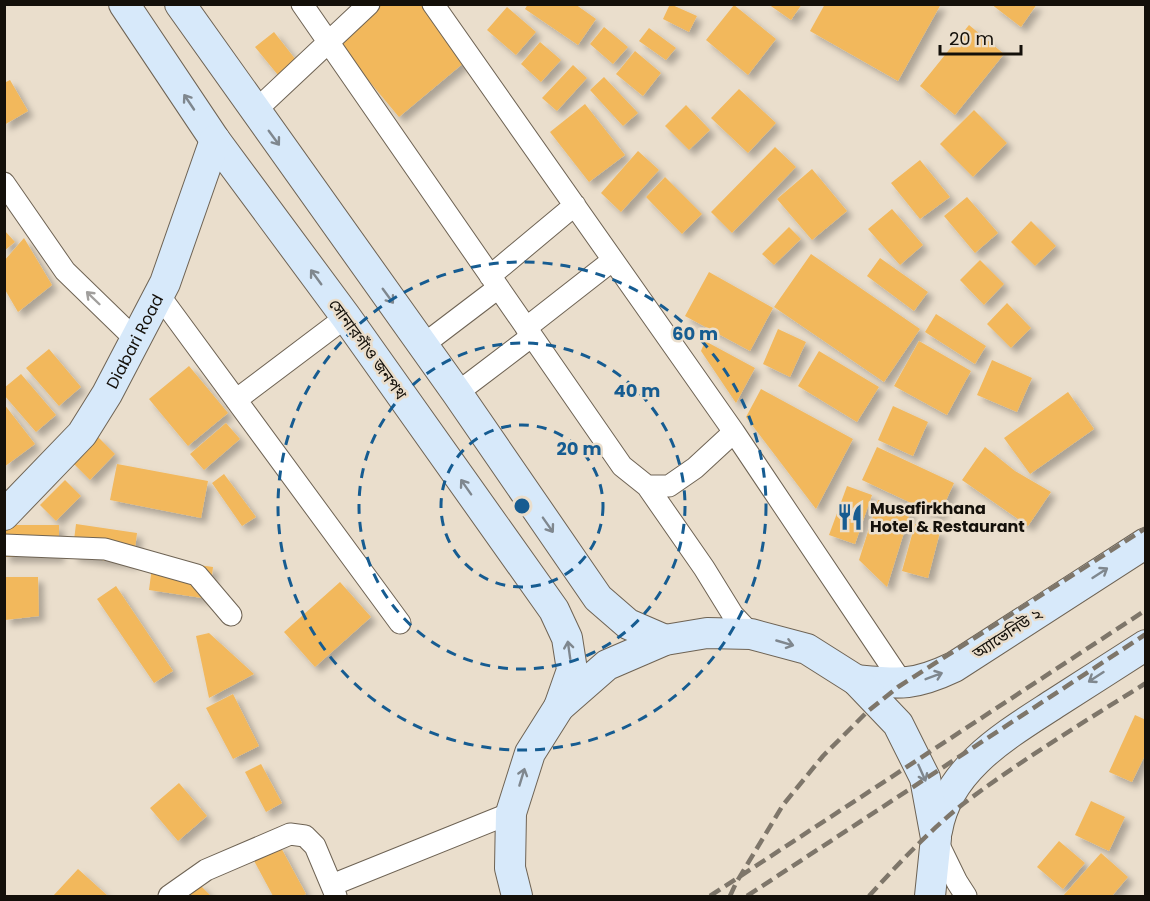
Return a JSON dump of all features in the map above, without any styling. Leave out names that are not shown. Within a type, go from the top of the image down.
[{"type":"main road","name":"সোনারগাঁও জনপথ","points":[[123,4],[215,140],[346,317],[554,610],[567,638],[572,670],[559,707],[530,753],[511,813],[510,868],[517,897]]},
{"type":"main road","points":[[180,4],[457,393],[598,598],[628,624],[665,640]]},
{"type":"main road","name":"Diabari Road","points":[[4,515],[82,434],[107,394],[165,283],[215,140]]},
{"type":"main road","name":"অ্যাভেনিউ ২","points":[[856,680],[903,684],[932,678],[954,667],[1146,543]]},
{"type":"main road","name":"সোনারগাঁও জনপথ","points":[[559,707],[607,665],[665,640],[707,633],[751,634],[807,650],[856,680],[898,724],[925,778],[936,838],[930,897]]},
{"type":"main road","points":[[936,838],[940,812],[951,791],[970,767],[998,741],[1146,645]]},
{"type":"street","points":[[302,4],[622,466],[647,486],[704,568],[733,615],[751,634]]},
{"type":"street","points":[[255,111],[369,4]]},
{"type":"street","points":[[434,4],[734,432],[903,684]]},
{"type":"street","points":[[4,183],[64,271],[135,339]]},
{"type":"street","points":[[423,345],[575,205]]},
{"type":"street","points":[[457,393],[613,260]]},
{"type":"street","points":[[159,295],[400,623]]},
{"type":"street","points":[[236,400],[346,317]]},
{"type":"street","points":[[647,486],[669,486],[694,468],[734,432]]},
{"type":"street","points":[[4,545],[105,549],[197,575],[231,615]]},
{"type":"street","points":[[169,897],[206,870],[290,834],[305,836],[315,846],[334,891],[511,813]]},
{"type":"street","points":[[936,838],[966,897]]},
{"type":"building","points":[[378,4],[429,4],[472,56],[399,117],[335,40]]},
{"type":"building","points":[[528,4],[575,4],[596,19],[578,45],[525,9]]},
{"type":"building","points":[[670,4],[697,16],[689,32],[663,19]]},
{"type":"building","points":[[768,4],[802,4],[791,20]]},
{"type":"building","points":[[825,4],[941,4],[898,81],[810,31]]},
{"type":"building","points":[[991,4],[1037,4],[1021,27]]},
{"type":"building","points":[[734,5],[776,39],[748,75],[706,40]]},
{"type":"building","points":[[507,7],[536,32],[516,55],[487,30]]},
{"type":"building","points":[[969,25],[1004,54],[955,115],[920,86]]},
{"type":"building","points":[[604,27],[628,47],[613,64],[590,44]]},
{"type":"building","points":[[649,28],[676,48],[666,60],[639,41]]},
{"type":"building","points":[[274,32],[296,60],[278,75],[255,47]]},
{"type":"building","points":[[540,42],[561,60],[541,82],[521,64]]},
{"type":"building","points":[[635,51],[661,73],[643,96],[616,74]]},
{"type":"building","points":[[573,65],[587,78],[557,111],[542,98]]},
{"type":"building","points":[[604,77],[638,113],[623,126],[590,90]]},
{"type":"building","points":[[10,80],[28,111],[4,125],[4,83]]},
{"type":"building","points":[[739,89],[776,123],[748,153],[711,118]]},
{"type":"building","points":[[585,104],[625,155],[589,182],[550,132]]},
{"type":"building","points":[[686,105],[710,130],[689,150],[665,126]]},
{"type":"building","points":[[974,110],[1007,143],[973,177],[940,144]]},
{"type":"building","points":[[775,147],[796,167],[732,233],[711,212]]},
{"type":"building","points":[[638,151],[659,170],[621,212],[601,193]]},
{"type":"building","points":[[920,160],[950,197],[920,219],[891,183]]},
{"type":"building","points":[[812,169],[847,211],[812,240],[777,199]]},
{"type":"building","points":[[665,177],[702,214],[682,234],[646,197]]},
{"type":"building","points":[[967,197],[998,233],[975,253],[944,216]]},
{"type":"building","points":[[892,209],[923,245],[900,265],[868,229]]},
{"type":"building","points":[[1031,221],[1056,246],[1035,266],[1011,242]]},
{"type":"building","points":[[789,227],[801,239],[774,265],[762,254]]},
{"type":"building","points":[[4,230],[15,242],[4,251]]},
{"type":"building","points":[[24,238],[52,285],[18,312],[4,288],[4,261]]},
{"type":"building","points":[[811,254],[920,329],[884,382],[774,307]]},
{"type":"building","points":[[880,258],[928,292],[914,311],[867,276]]},
{"type":"building","points":[[980,260],[1004,284],[984,305],[960,280]]},
{"type":"building","points":[[709,272],[773,308],[750,351],[685,316]]},
{"type":"building","points":[[1007,303],[1031,328],[1011,348],[987,324]]},
{"type":"building","points":[[936,314],[986,346],[975,364],[925,332]]},
{"type":"building","points":[[778,329],[806,342],[790,377],[763,364]]},
{"type":"building","points":[[705,341],[755,368],[736,403],[701,351]]},
{"type":"building","points":[[919,341],[971,371],[947,415],[894,386]]},
{"type":"building","points":[[49,349],[81,387],[59,406],[26,368]]},
{"type":"building","points":[[819,351],[879,387],[857,422],[798,386]]},
{"type":"building","points":[[992,360],[1032,378],[1017,412],[977,395]]},
{"type":"building","points":[[189,366],[228,413],[188,446],[149,399]]},
{"type":"building","points":[[21,374],[56,415],[36,432],[4,395],[4,388]]},
{"type":"building","points":[[761,389],[853,439],[816,509],[746,417]]},
{"type":"building","points":[[1068,392],[1094,429],[1030,474],[1004,438]]},
{"type":"building","points":[[4,404],[35,444],[4,467]]},
{"type":"building","points":[[893,406],[928,422],[913,456],[878,440]]},
{"type":"building","points":[[226,423],[240,439],[204,470],[190,454]]},
{"type":"building","points":[[97,436],[115,454],[90,480],[72,462]]},
{"type":"building","points":[[877,447],[954,483],[939,516],[862,480]]},
{"type":"building","points":[[985,447],[1015,471],[1051,492],[1028,526],[962,480]]},
{"type":"building","points":[[117,464],[208,481],[201,518],[110,500]]},
{"type":"building","points":[[224,474],[256,517],[242,526],[212,483]]},
{"type":"building","points":[[65,480],[81,496],[56,521],[40,505]]},
{"type":"building","points":[[847,486],[872,495],[855,544],[829,535]]},
{"type":"building","points":[[878,500],[911,510],[887,587],[859,560]]},
{"type":"building","points":[[76,524],[137,533],[133,564],[72,556]]},
{"type":"building","points":[[915,524],[940,532],[928,578],[902,571]]},
{"type":"building","points":[[4,525],[59,525],[59,557],[4,557]]},
{"type":"building","points":[[153,559],[213,567],[209,599],[149,590]]},
{"type":"building","points":[[5,577],[38,577],[39,616],[5,620]]},
{"type":"building","points":[[340,582],[371,617],[315,667],[284,632]]},
{"type":"building","points":[[116,586],[173,671],[154,683],[97,599]]},
{"type":"building","points":[[209,633],[254,674],[209,698],[196,636]]},
{"type":"building","points":[[233,694],[259,746],[233,759],[206,708]]},
{"type":"building","points":[[1135,715],[1146,720],[1146,753],[1132,782],[1109,772]]},
{"type":"building","points":[[261,764],[282,803],[266,812],[245,772]]},
{"type":"building","points":[[179,783],[207,816],[178,841],[150,808]]},
{"type":"building","points":[[1091,801],[1125,817],[1109,851],[1075,835]]},
{"type":"building","points":[[1059,841],[1085,863],[1063,889],[1037,867]]},
{"type":"building","points":[[279,844],[306,894],[302,896],[273,896],[252,857]]},
{"type":"building","points":[[1101,853],[1128,877],[1112,896],[1063,896]]},
{"type":"building","points":[[78,869],[108,896],[53,896]]},
{"type":"building","points":[[198,883],[211,896],[184,896]]},
{"type":"railway","points":[[730,896],[783,805],[823,756],[868,711],[898,687],[1146,528]]},
{"type":"railway","points":[[710,896],[1146,610]]},
{"type":"railway","points":[[747,896],[1146,634]]},
{"type":"railway","points":[[869,896],[926,837],[963,804],[1030,757],[1146,683]]},
{"type":"place","name":"Musafirkhana Hotel & Restaurant","points":[[850,517]]}]
